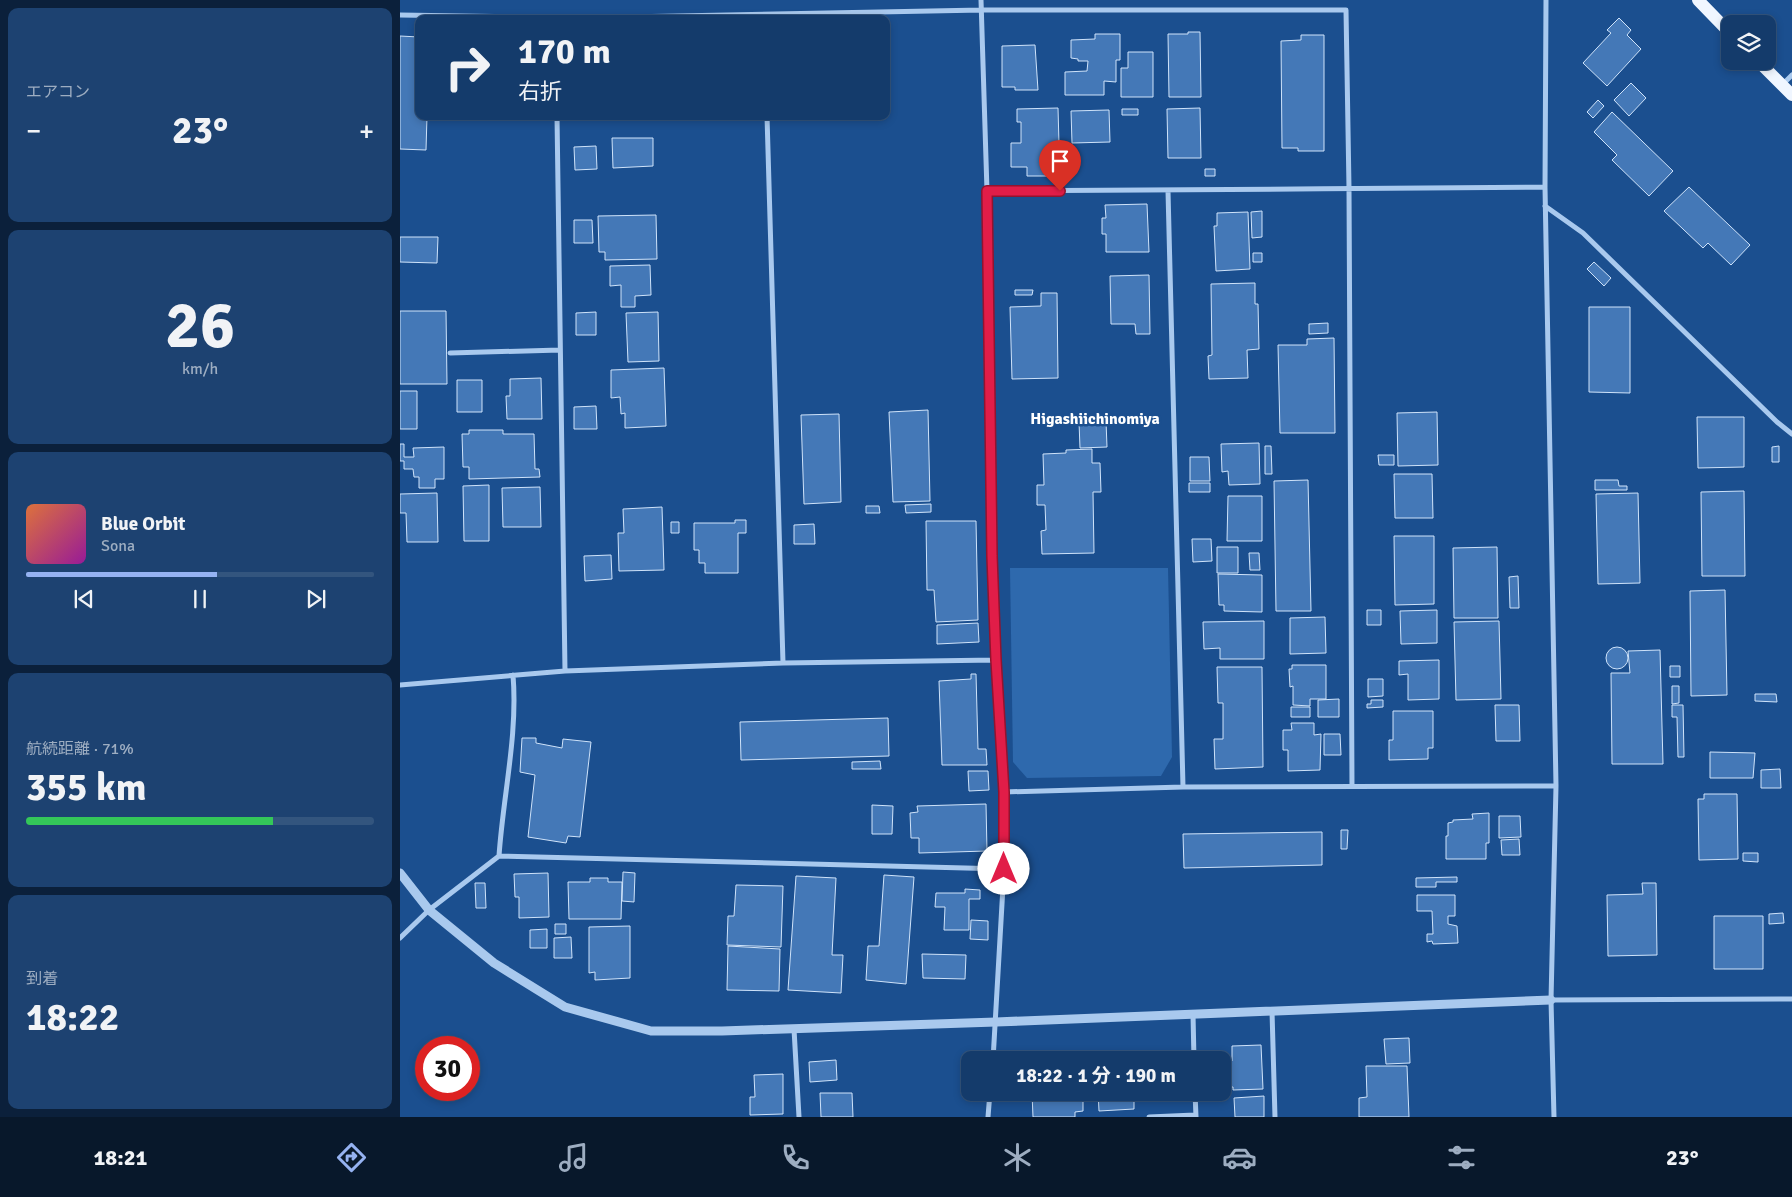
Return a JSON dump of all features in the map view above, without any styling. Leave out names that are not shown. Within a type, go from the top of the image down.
[{"type":"main road","points":[[1698,0],[1721,24]]},
{"type":"main road","points":[[1767,70],[1792,96]]},
{"type":"street","points":[[981,0],[987,191],[992,556],[1004,792],[1004,869],[994,1051]]},
{"type":"street","points":[[1546,0],[1545,206],[1556,786],[1551,1000],[1554,1117]]},
{"type":"street","points":[[826,15],[982,10],[1346,10],[1349,188],[1352,786]]},
{"type":"street","points":[[400,15],[415,15]]},
{"type":"street","points":[[1782,85],[1792,75]]},
{"type":"street","points":[[557,120],[565,671]]},
{"type":"street","points":[[767,120],[783,663]]},
{"type":"street","points":[[987,191],[1545,187]]},
{"type":"street","points":[[1168,191],[1183,787]]},
{"type":"street","points":[[1545,206],[1583,233],[1777,422],[1792,434]]},
{"type":"street","points":[[450,353],[560,350]]},
{"type":"street","points":[[400,685],[565,671],[783,663],[996,660]]},
{"type":"street","points":[[499,856],[512,733],[514,694],[512,675]]},
{"type":"street","points":[[1004,792],[1183,787],[1556,786]]},
{"type":"street","points":[[400,938],[428,910],[499,856],[1004,869]]},
{"type":"street","points":[[400,873],[428,910],[494,963],[565,1007],[651,1031],[794,1029],[1551,1000],[1792,999]]},
{"type":"street","points":[[1272,1011],[1275,1117]]},
{"type":"street","points":[[1193,1014],[1194,1051]]},
{"type":"street","points":[[794,1029],[799,1117]]},
{"type":"street","points":[[988,1117],[989,1101]]},
{"type":"street","points":[[1149,1117],[1196,1116],[1195,1101]]},
{"type":"shaded area","points":[[1010,568],[1168,568],[1172,757],[1161,776],[1027,778],[1013,762]]},
{"type":"building","points":[[1619,18],[1631,30],[1627,35],[1641,49],[1607,86],[1583,63],[1611,33],[1607,30]]},
{"type":"building","points":[[1188,32],[1200,32],[1201,97],[1169,97],[1168,34],[1188,34]]},
{"type":"building","points":[[1095,34],[1120,34],[1120,60],[1116,60],[1116,82],[1104,81],[1104,95],[1065,95],[1065,72],[1087,71],[1088,61],[1078,61],[1078,59],[1071,58],[1071,40],[1095,39]]},
{"type":"building","points":[[1301,35],[1324,35],[1324,151],[1298,151],[1298,148],[1282,148],[1281,41],[1301,40]]},
{"type":"building","points":[[400,36],[415,37],[415,120],[427,120],[426,150],[400,149]]},
{"type":"building","points":[[1035,45],[1038,90],[1015,90],[1015,87],[1002,87],[1002,46]]},
{"type":"building","points":[[1128,52],[1153,52],[1153,97],[1121,97],[1121,68],[1128,68]]},
{"type":"building","points":[[1631,83],[1646,98],[1629,116],[1614,100]]},
{"type":"building","points":[[1598,100],[1604,106],[1593,118],[1587,112]]},
{"type":"building","points":[[1058,108],[1059,144],[1062,145],[1062,172],[1054,172],[1053,176],[1027,176],[1027,167],[1011,167],[1011,143],[1021,143],[1021,122],[1017,122],[1017,109]]},
{"type":"building","points":[[1200,108],[1201,158],[1168,158],[1167,109]]},
{"type":"building","points":[[1122,109],[1138,109],[1138,115],[1122,115]]},
{"type":"building","points":[[1109,110],[1110,142],[1072,143],[1071,111]]},
{"type":"building","points":[[1612,112],[1673,171],[1649,196],[1612,160],[1617,155],[1594,132]]},
{"type":"building","points":[[612,138],[653,138],[653,166],[613,168]]},
{"type":"building","points":[[596,146],[597,169],[575,170],[574,147]]},
{"type":"building","points":[[1205,169],[1215,169],[1215,176],[1205,176]]},
{"type":"building","points":[[1689,187],[1750,245],[1731,265],[1708,243],[1703,248],[1664,211]]},
{"type":"building","points":[[1147,204],[1149,252],[1106,252],[1106,234],[1102,234],[1102,218],[1106,218],[1105,205]]},
{"type":"building","points":[[1262,211],[1262,237],[1252,238],[1251,212]]},
{"type":"building","points":[[1248,212],[1250,269],[1216,271],[1214,226],[1217,226],[1217,213]]},
{"type":"building","points":[[656,215],[657,259],[605,260],[605,252],[599,252],[598,216]]},
{"type":"building","points":[[574,220],[592,220],[593,243],[574,243]]},
{"type":"building","points":[[400,237],[438,237],[437,263],[400,262]]},
{"type":"building","points":[[1253,253],[1262,253],[1262,262],[1253,262]]},
{"type":"building","points":[[1594,262],[1611,278],[1604,286],[1587,269]]},
{"type":"building","points":[[650,265],[651,295],[635,296],[635,307],[621,307],[621,285],[610,286],[610,266]]},
{"type":"building","points":[[1149,275],[1150,334],[1136,334],[1135,324],[1111,324],[1110,276]]},
{"type":"building","points":[[1255,283],[1255,304],[1258,304],[1259,349],[1247,350],[1248,378],[1209,379],[1208,356],[1212,355],[1211,284]]},
{"type":"building","points":[[1015,290],[1033,290],[1032,295],[1015,295]]},
{"type":"building","points":[[1041,293],[1057,293],[1058,378],[1012,379],[1010,307],[1041,306]]},
{"type":"building","points":[[1589,307],[1630,307],[1630,393],[1589,392]]},
{"type":"building","points":[[400,311],[446,311],[447,384],[400,384]]},
{"type":"building","points":[[596,312],[596,335],[576,335],[576,313]]},
{"type":"building","points":[[658,312],[659,361],[628,362],[626,313]]},
{"type":"building","points":[[1328,323],[1328,333],[1309,334],[1309,324]]},
{"type":"building","points":[[1334,338],[1335,433],[1280,433],[1278,345],[1307,345],[1307,339]]},
{"type":"building","points":[[664,368],[666,426],[625,428],[625,413],[621,414],[620,397],[611,398],[611,370]]},
{"type":"building","points":[[541,378],[542,419],[507,419],[506,396],[510,396],[510,379]]},
{"type":"building","points":[[457,380],[482,380],[482,412],[457,412]]},
{"type":"building","points":[[400,391],[417,391],[417,429],[400,429]]},
{"type":"building","points":[[596,406],[597,429],[574,429],[574,407]]},
{"type":"building","points":[[928,410],[930,501],[893,502],[889,412]]},
{"type":"building","points":[[1437,412],[1438,465],[1398,466],[1397,413]]},
{"type":"building","points":[[839,414],[841,502],[804,504],[801,415]]},
{"type":"building","points":[[1697,417],[1744,417],[1744,467],[1698,468]]},
{"type":"building","points":[[1106,421],[1107,447],[1080,448],[1079,422]]},
{"type":"building","points":[[469,430],[503,430],[503,434],[534,434],[535,469],[539,469],[540,477],[469,479],[469,467],[463,467],[462,434],[469,434]]},
{"type":"building","points":[[1259,443],[1260,484],[1229,485],[1228,471],[1222,472],[1221,444]]},
{"type":"building","points":[[400,444],[404,444],[404,457],[414,457],[413,448],[444,447],[444,479],[435,479],[435,488],[419,488],[419,477],[414,477],[413,469],[404,469],[404,461],[400,461]]},
{"type":"building","points":[[1265,446],[1271,446],[1272,474],[1265,474]]},
{"type":"building","points":[[1779,446],[1779,462],[1772,462],[1772,447]]},
{"type":"building","points":[[1092,449],[1092,463],[1100,463],[1101,492],[1093,492],[1094,553],[1042,554],[1041,531],[1046,530],[1045,505],[1037,505],[1037,485],[1044,485],[1043,454],[1066,453],[1066,450]]},
{"type":"building","points":[[1378,455],[1394,455],[1394,465],[1379,465]]},
{"type":"building","points":[[1190,457],[1209,457],[1210,481],[1190,481]]},
{"type":"building","points":[[1394,474],[1432,474],[1433,518],[1395,518]]},
{"type":"building","points":[[1308,480],[1311,611],[1276,611],[1274,481]]},
{"type":"building","points":[[1595,480],[1618,480],[1619,486],[1627,486],[1627,490],[1595,490]]},
{"type":"building","points":[[1189,483],[1210,483],[1210,492],[1189,492]]},
{"type":"building","points":[[489,485],[489,541],[464,541],[463,486]]},
{"type":"building","points":[[540,487],[541,527],[503,527],[502,488]]},
{"type":"building","points":[[1744,491],[1745,576],[1702,576],[1701,492]]},
{"type":"building","points":[[437,493],[438,542],[407,542],[406,513],[400,513],[400,494]]},
{"type":"building","points":[[1638,493],[1640,583],[1598,584],[1596,494]]},
{"type":"building","points":[[1228,496],[1262,496],[1262,541],[1227,541]]},
{"type":"building","points":[[931,504],[931,512],[906,513],[905,505]]},
{"type":"building","points":[[866,506],[879,506],[880,513],[866,513]]},
{"type":"building","points":[[662,507],[664,570],[619,571],[618,533],[624,533],[623,509]]},
{"type":"building","points":[[735,520],[746,520],[746,533],[738,533],[738,573],[705,573],[705,563],[699,563],[699,550],[694,550],[694,523],[735,523]]},
{"type":"building","points":[[926,521],[976,521],[978,620],[936,622],[934,590],[927,590]]},
{"type":"building","points":[[671,522],[679,522],[679,533],[671,533]]},
{"type":"building","points":[[814,524],[815,544],[794,544],[794,525]]},
{"type":"building","points":[[1394,536],[1434,536],[1434,604],[1395,605]]},
{"type":"building","points":[[1192,539],[1211,539],[1212,561],[1193,562]]},
{"type":"building","points":[[1217,547],[1238,547],[1238,573],[1217,573]]},
{"type":"building","points":[[1497,547],[1498,618],[1454,618],[1453,548]]},
{"type":"building","points":[[1249,553],[1259,553],[1260,570],[1250,570]]},
{"type":"building","points":[[611,555],[612,579],[585,581],[584,556]]},
{"type":"building","points":[[1218,574],[1262,575],[1262,612],[1224,611],[1224,605],[1219,605]]},
{"type":"building","points":[[1518,576],[1519,608],[1510,608],[1509,577]]},
{"type":"building","points":[[1725,590],[1727,695],[1691,696],[1690,591]]},
{"type":"building","points":[[1367,610],[1381,610],[1381,625],[1367,625]]},
{"type":"building","points":[[1437,610],[1437,643],[1401,644],[1400,611]]},
{"type":"building","points":[[1325,617],[1326,653],[1290,654],[1290,618]]},
{"type":"building","points":[[1264,621],[1264,659],[1220,659],[1220,648],[1204,649],[1203,622]]},
{"type":"building","points":[[1499,621],[1501,699],[1456,700],[1454,622]]},
{"type":"building","points":[[978,623],[979,642],[937,644],[937,625]]},
{"type":"building","points":[[1617,647],[1625,650],[1628,658],[1625,666],[1617,669],[1609,666],[1606,658],[1609,650]]},
{"type":"building","points":[[1660,650],[1663,764],[1612,764],[1611,673],[1630,673],[1628,651]]},
{"type":"building","points":[[1439,660],[1439,699],[1408,700],[1408,674],[1399,675],[1399,661]]},
{"type":"building","points":[[1292,665],[1326,665],[1326,699],[1310,699],[1310,706],[1293,705],[1293,686],[1290,687],[1289,669],[1292,669]]},
{"type":"building","points":[[1670,666],[1680,666],[1680,677],[1670,677]]},
{"type":"building","points":[[1217,667],[1262,667],[1263,767],[1215,769],[1214,739],[1223,739],[1223,703],[1218,703]]},
{"type":"building","points":[[971,674],[976,674],[978,749],[986,749],[987,765],[942,765],[939,681],[971,679]]},
{"type":"building","points":[[1368,679],[1383,679],[1383,696],[1368,697]]},
{"type":"building","points":[[1672,686],[1679,686],[1679,703],[1672,704]]},
{"type":"building","points":[[1755,694],[1776,694],[1777,702],[1755,701]]},
{"type":"building","points":[[1339,699],[1339,717],[1318,717],[1318,700]]},
{"type":"building","points":[[1371,700],[1383,700],[1383,707],[1367,708],[1367,704],[1371,704]]},
{"type":"building","points":[[1495,705],[1519,705],[1520,741],[1496,741]]},
{"type":"building","points":[[1672,705],[1683,705],[1684,757],[1678,757],[1677,717],[1672,717]]},
{"type":"building","points":[[1291,707],[1310,707],[1310,717],[1291,717]]},
{"type":"building","points":[[1393,711],[1433,711],[1433,748],[1428,748],[1428,759],[1389,760],[1389,740],[1393,740]]},
{"type":"building","points":[[888,718],[889,756],[741,760],[740,722]]},
{"type":"building","points":[[1291,723],[1314,723],[1314,735],[1321,734],[1320,770],[1288,771],[1288,750],[1283,750],[1283,730],[1292,730]]},
{"type":"building","points":[[1324,734],[1340,734],[1341,755],[1324,755]]},
{"type":"building","points":[[522,738],[536,738],[536,743],[562,748],[563,739],[591,742],[580,837],[568,836],[566,843],[528,837],[535,775],[520,772]]},
{"type":"building","points":[[1710,752],[1755,753],[1753,778],[1710,778]]},
{"type":"building","points":[[880,761],[881,769],[852,769],[852,762]]},
{"type":"building","points":[[1780,769],[1781,788],[1761,788],[1761,770]]},
{"type":"building","points":[[968,771],[988,771],[989,790],[969,791]]},
{"type":"building","points":[[1704,794],[1737,794],[1738,859],[1699,860],[1698,799],[1704,799]]},
{"type":"building","points":[[986,804],[987,851],[919,853],[919,838],[911,838],[910,813],[918,812],[917,806]]},
{"type":"building","points":[[872,805],[893,806],[892,834],[872,834]]},
{"type":"building","points":[[1489,813],[1489,843],[1486,843],[1486,859],[1446,859],[1448,823],[1453,822],[1453,820],[1473,819],[1472,814]]},
{"type":"building","points":[[1499,816],[1520,816],[1521,837],[1499,838]]},
{"type":"building","points":[[1341,830],[1348,830],[1347,849],[1341,849]]},
{"type":"building","points":[[1322,832],[1322,865],[1184,868],[1183,834]]},
{"type":"building","points":[[1519,839],[1520,855],[1502,855],[1501,840]]},
{"type":"building","points":[[1743,853],[1758,853],[1758,862],[1743,861]]},
{"type":"building","points":[[623,872],[635,873],[634,902],[622,901]]},
{"type":"building","points":[[548,873],[549,917],[519,918],[519,897],[515,897],[514,874]]},
{"type":"building","points":[[884,875],[914,877],[906,984],[866,980],[868,946],[879,946]]},
{"type":"building","points":[[796,876],[836,878],[832,955],[843,955],[841,993],[788,990]]},
{"type":"building","points":[[1457,877],[1457,882],[1436,882],[1436,887],[1416,887],[1416,878]]},
{"type":"building","points":[[590,878],[608,878],[608,882],[622,882],[621,919],[569,919],[568,882],[590,882]]},
{"type":"building","points":[[475,883],[485,883],[486,908],[476,908]]},
{"type":"building","points":[[1642,883],[1656,883],[1657,955],[1608,956],[1607,895],[1643,894]]},
{"type":"building","points":[[736,885],[783,886],[781,947],[727,945],[728,916],[734,916]]},
{"type":"building","points":[[965,889],[980,890],[980,899],[969,899],[969,930],[944,930],[945,907],[935,907],[936,893],[965,893]]},
{"type":"building","points":[[1417,895],[1455,895],[1455,916],[1448,916],[1448,924],[1457,926],[1458,943],[1433,944],[1432,941],[1427,942],[1427,934],[1433,934],[1432,911],[1417,911]]},
{"type":"building","points":[[1783,913],[1784,923],[1769,924],[1769,914]]},
{"type":"building","points":[[1714,916],[1763,916],[1763,969],[1714,969]]},
{"type":"building","points":[[971,920],[988,921],[988,940],[970,939]]},
{"type":"building","points":[[555,924],[566,924],[566,934],[555,934]]},
{"type":"building","points":[[630,926],[630,978],[595,980],[595,972],[589,973],[589,927]]},
{"type":"building","points":[[547,929],[547,948],[530,948],[530,930]]},
{"type":"building","points":[[571,937],[572,958],[554,958],[554,938]]},
{"type":"building","points":[[728,946],[780,949],[779,991],[727,990]]},
{"type":"building","points":[[922,954],[966,955],[965,979],[923,978]]},
{"type":"building","points":[[1409,1038],[1410,1063],[1386,1064],[1384,1039]]},
{"type":"building","points":[[1261,1045],[1263,1089],[1233,1090],[1233,1087],[1231,1087],[1232,1046]]},
{"type":"building","points":[[836,1060],[837,1080],[810,1082],[809,1062]]},
{"type":"building","points":[[1366,1066],[1407,1066],[1409,1117],[1359,1117],[1359,1098],[1367,1097]]},
{"type":"building","points":[[783,1074],[783,1114],[750,1115],[750,1097],[755,1097],[754,1075]]},
{"type":"building","points":[[820,1093],[852,1093],[853,1117],[821,1117]]},
{"type":"building","points":[[1264,1096],[1264,1117],[1235,1117],[1234,1098]]},
{"type":"building","points":[[1032,1101],[1083,1101],[1083,1111],[1075,1112],[1075,1117],[1033,1117]]},
{"type":"building","points":[[1098,1101],[1134,1101],[1134,1109],[1099,1111]]},
{"type":"district","name":"Higashiichinomiya","points":[[1095,418]]},
{"type":"route","points":[[1004,869],[1004,792],[992,556],[987,191],[1060,191]]}]
